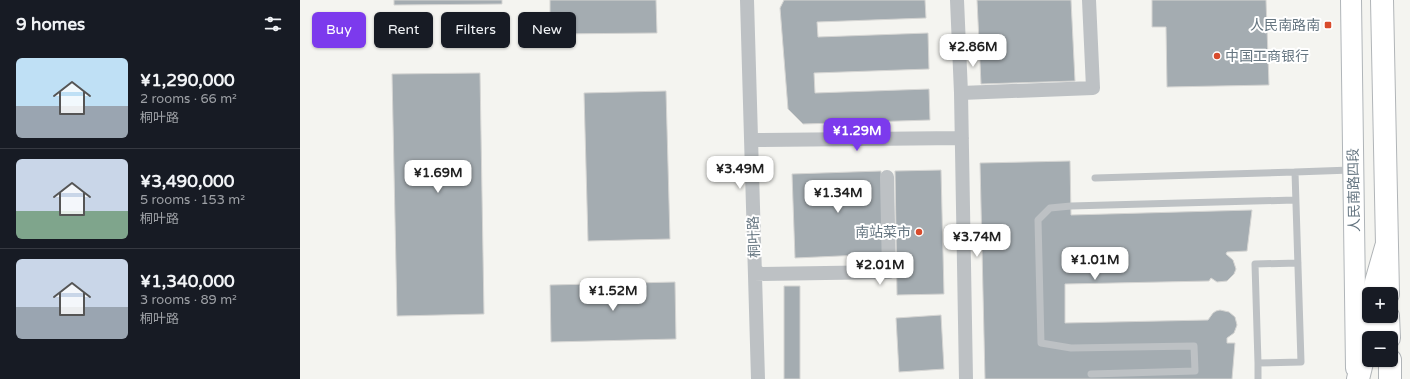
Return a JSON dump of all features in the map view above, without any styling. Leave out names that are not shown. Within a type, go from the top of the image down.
[{"type":"main road","points":[[1382,0],[1388,287]]},
{"type":"main road","points":[[1375,287],[1386,247]]},
{"type":"main road","points":[[1357,379],[1367,342],[1370,323]]},
{"type":"main road","points":[[1390,367],[1390,379]]},
{"type":"street","name":"桐叶路","points":[[747,0],[758,379]]},
{"type":"street","points":[[957,0],[961,93],[966,379]]},
{"type":"street","points":[[961,93],[1093,88],[1088,0]]},
{"type":"street","name":"人民南路四段","points":[[1351,0],[1357,379]]},
{"type":"street","points":[[752,140],[962,138]]},
{"type":"street","points":[[756,274],[889,272],[887,177]]},
{"type":"lane","points":[[1095,178],[1354,170]]},
{"type":"lane","points":[[1258,363],[1301,362],[1295,172]]},
{"type":"lane","points":[[1091,374],[1195,371],[1194,346],[1071,348],[1041,343],[1038,220],[1050,208],[1071,206],[1295,200]]},
{"type":"lane","points":[[1258,379],[1255,264],[1298,263]]},
{"type":"building","points":[[394,0],[502,0],[502,4],[394,5]]},
{"type":"building","points":[[550,0],[656,0],[657,33],[576,34],[576,12],[550,12]]},
{"type":"building","points":[[784,0],[925,0],[926,18],[817,22],[818,37],[928,33],[929,69],[814,73],[815,93],[929,89],[930,120],[803,124],[788,109],[780,8]]},
{"type":"building","points":[[977,0],[1071,0],[1075,81],[981,84]]},
{"type":"building","name":"中国工商银行","points":[[1152,0],[1266,0],[1269,85],[1167,87],[1166,27],[1152,27]]},
{"type":"building","points":[[480,73],[484,314],[397,316],[392,74]]},
{"type":"building","points":[[666,91],[670,239],[588,241],[584,93]]},
{"type":"building","points":[[1070,161],[1071,215],[1252,210],[1247,251],[1227,252],[1226,254],[1233,260],[1236,269],[1234,274],[1227,281],[1217,282],[1211,278],[1209,281],[1065,284],[1065,323],[1208,320],[1216,311],[1220,310],[1229,312],[1235,317],[1237,325],[1234,333],[1227,338],[1227,343],[1235,343],[1232,379],[985,379],[980,163]]},
{"type":"building","name":"南站菜市","points":[[941,170],[944,294],[897,295],[895,171]]},
{"type":"building","points":[[881,171],[884,254],[795,258],[792,174]]},
{"type":"building","points":[[675,282],[676,339],[551,342],[550,285]]},
{"type":"building","points":[[784,286],[800,286],[800,379],[784,379]]},
{"type":"building","points":[[941,315],[944,369],[899,372],[896,318]]},
{"type":"place","name":"人民南路南","points":[[1328,25]]},
{"type":"place","name":"中国工商银行","points":[[1217,56]]},
{"type":"place","name":"南站菜市","points":[[919,232]]}]
